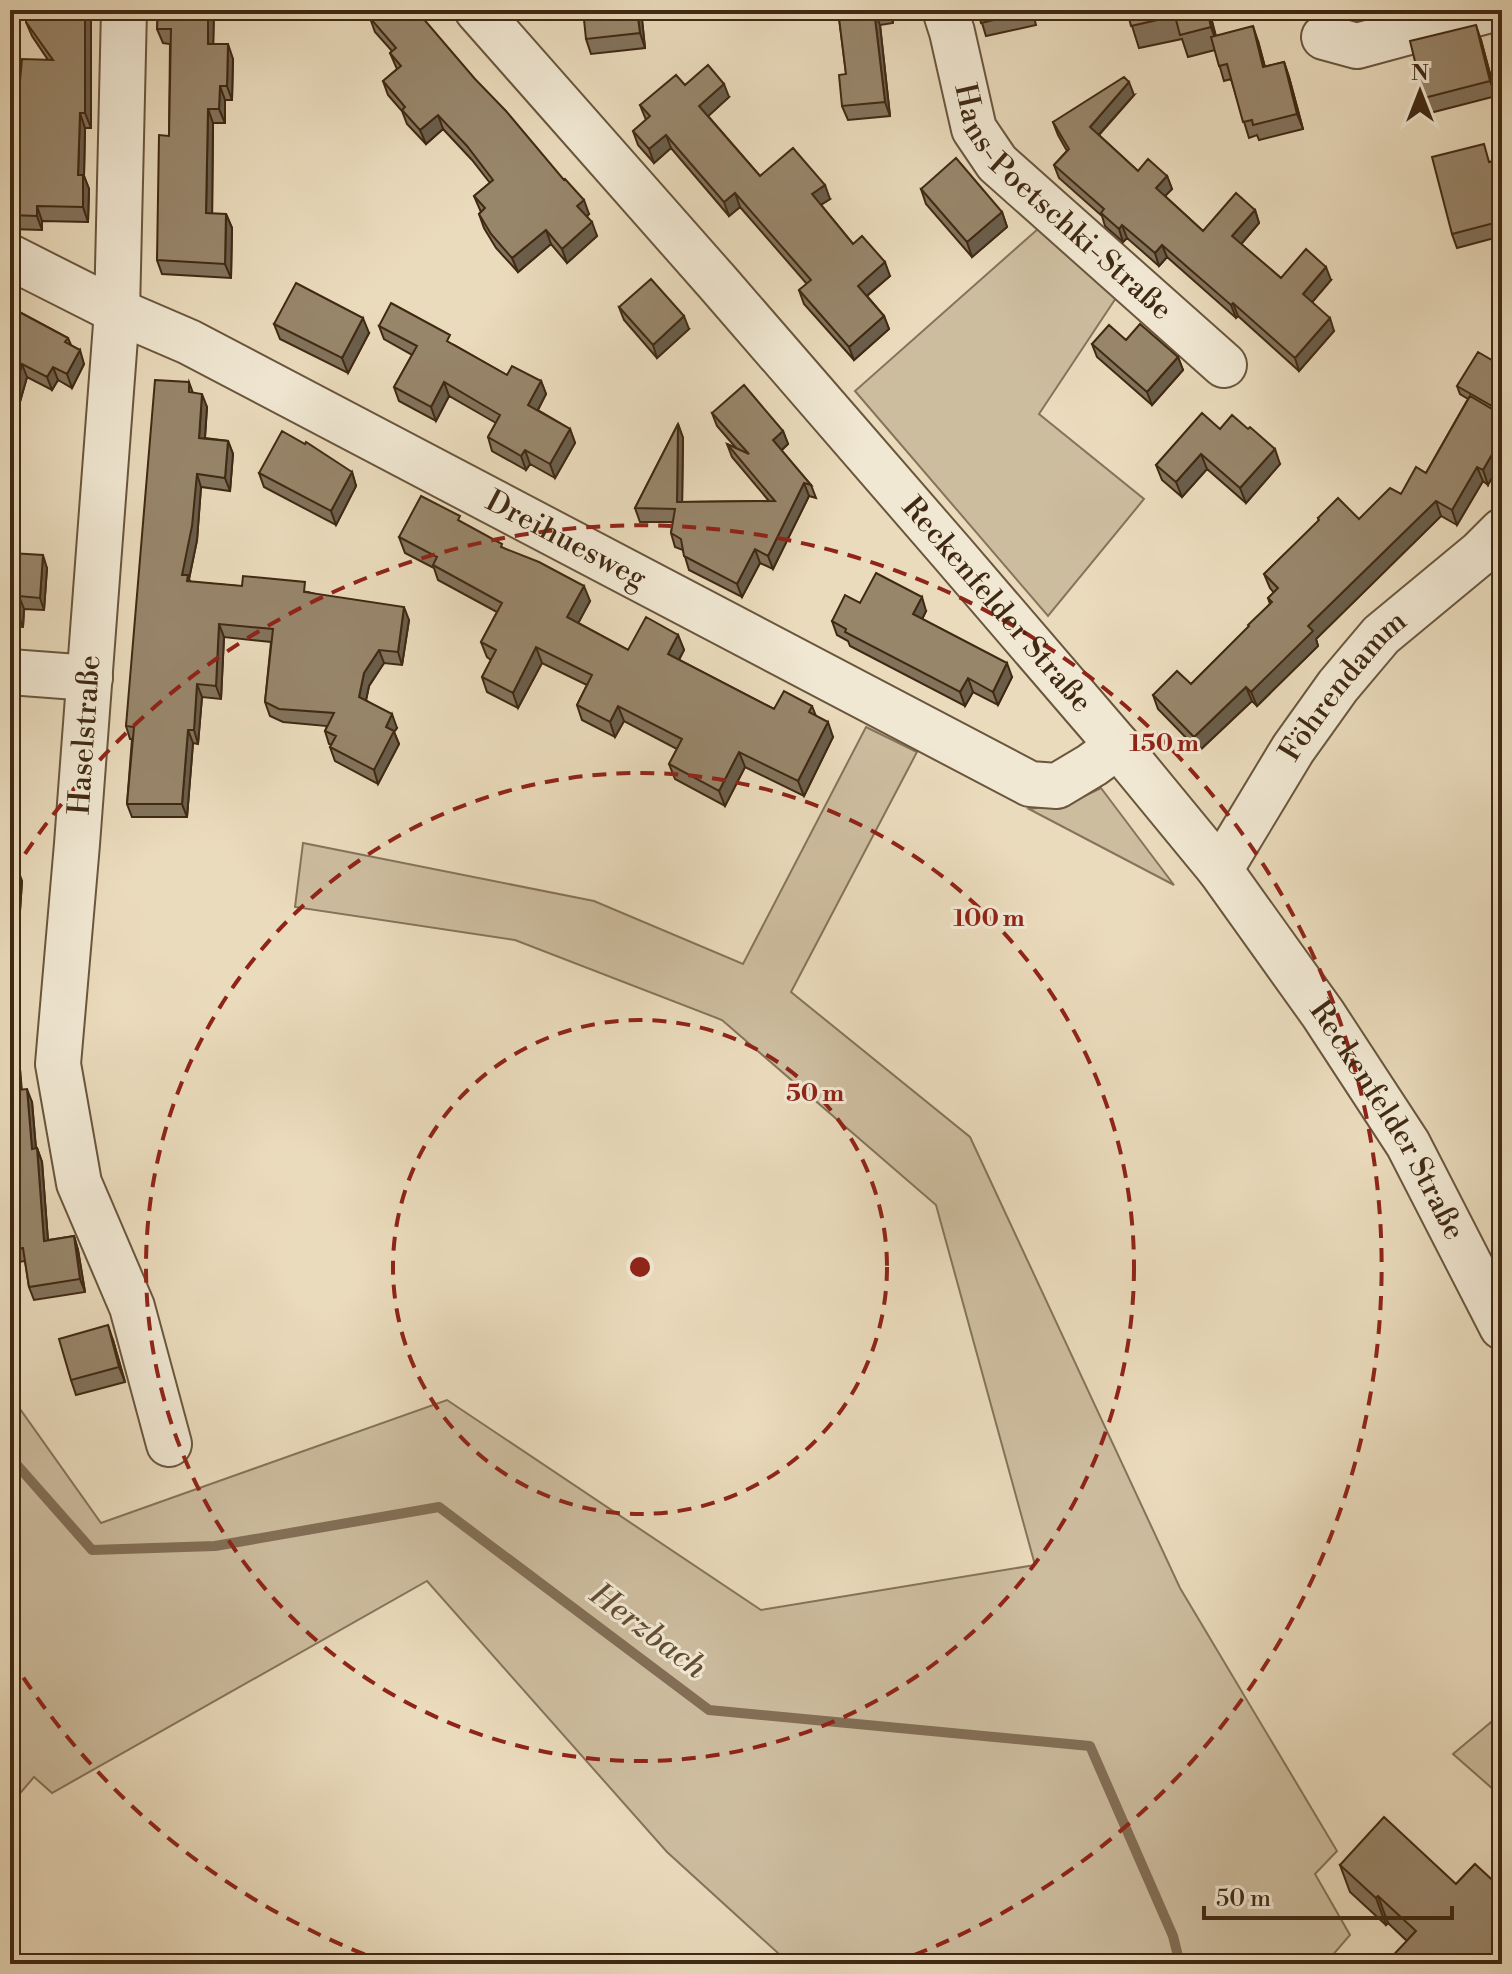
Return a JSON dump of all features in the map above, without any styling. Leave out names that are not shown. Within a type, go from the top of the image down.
[{"type":"street","name":"Haselstraße","points":[[124,10],[117,311],[58,1064],[79,1183],[132,1307],[169,1444]]},
{"type":"street","name":"Reckenfelder Straße","points":[[477,10],[1118,746],[1220,870],[1323,1014],[1408,1144],[1502,1327]]},
{"type":"street","name":"Hans-Poetschki-Straße","points":[[945,10],[974,129],[997,163],[1224,365]]},
{"type":"street","points":[[1324,37],[1357,46],[1490,10]]},
{"type":"street","name":"Dreihuesweg","points":[[10,257],[117,311],[189,342],[1030,784],[1057,786],[1118,746]]},
{"type":"street","name":"Föhrendamm","points":[[1220,870],[1293,749],[1338,686],[1381,635],[1502,531]]},
{"type":"street","points":[[10,672],[90,678]]},
{"type":"shaded area","points":[[1039,228],[1116,298],[1039,414],[1144,499],[1048,616],[855,391]]},
{"type":"shaded area","points":[[866,727],[917,752],[791,992],[970,1137],[1180,1588],[1337,1851],[1315,1874],[1350,1935],[1325,1964],[790,1964],[667,1852],[427,1581],[52,1793],[34,1777],[10,1805],[10,1395],[101,1523],[447,1400],[761,1610],[1035,1565],[936,1205],[722,1020],[515,940],[295,907],[303,843],[594,901],[743,964]]},
{"type":"shaded area","points":[[1101,788],[1174,885],[1029,809],[1068,804]]},
{"type":"shaded area","points":[[1502,1713],[1502,1797],[1453,1754]]},
{"type":"building","points":[[27,10],[85,10],[85,113],[80,113],[78,175],[83,175],[83,207],[37,206],[37,216],[10,215],[10,91],[19,92],[22,59],[53,60],[26,22]]},
{"type":"building","points":[[158,10],[208,10],[208,44],[228,44],[227,86],[220,86],[219,109],[208,109],[206,213],[226,214],[225,264],[157,260],[159,135],[169,136],[171,29],[157,29]]},
{"type":"building","points":[[370,10],[416,10],[584,200],[577,206],[592,222],[562,249],[546,230],[512,258],[491,234],[479,214],[485,208],[474,196],[493,180],[438,115],[420,130],[383,81],[401,66],[390,53],[396,48],[370,18]]},
{"type":"building","points":[[583,10],[637,10],[640,33],[586,39]]},
{"type":"building","points":[[838,10],[874,10],[885,102],[842,106],[839,75],[846,74]]},
{"type":"building","points":[[978,10],[1031,10],[1031,11],[981,23]]},
{"type":"building","points":[[1127,10],[1207,10],[1211,27],[1180,35],[1175,16],[1131,26]]},
{"type":"building","points":[[1476,25],[1490,81],[1424,98],[1410,41]]},
{"type":"building","points":[[1253,26],[1263,67],[1284,62],[1297,114],[1253,125],[1252,120],[1243,122],[1227,64],[1219,66],[1211,37]]},
{"type":"building","points":[[708,65],[724,84],[699,106],[760,176],[793,148],[825,185],[812,194],[853,244],[862,236],[885,262],[858,286],[884,316],[849,347],[799,290],[811,280],[735,193],[724,202],[666,135],[649,149],[633,131],[650,116],[640,105],[676,75],[685,85]]},
{"type":"building","points":[[1124,77],[1129,82],[1090,127],[1138,171],[1148,159],[1167,176],[1156,188],[1203,231],[1236,193],[1255,210],[1232,236],[1281,278],[1306,249],[1326,267],[1303,294],[1330,318],[1295,358],[1162,245],[1155,253],[1122,225],[1119,229],[1101,213],[1104,209],[1054,165],[1069,149],[1053,122]]},
{"type":"building","points":[[1484,144],[1489,162],[1495,161],[1502,187],[1502,221],[1452,234],[1432,157]]},
{"type":"building","points":[[956,158],[1002,212],[967,242],[921,189]]},
{"type":"building","points":[[651,279],[684,316],[653,345],[619,307]]},
{"type":"building","points":[[296,283],[363,318],[342,358],[274,324]]},
{"type":"building","points":[[391,303],[450,335],[447,341],[507,375],[512,366],[541,381],[528,405],[570,429],[550,464],[525,450],[521,456],[488,437],[500,415],[444,382],[431,407],[394,387],[417,346],[379,326]]},
{"type":"building","points":[[10,307],[68,338],[65,342],[80,350],[67,374],[53,367],[47,377],[22,364],[10,407]]},
{"type":"building","points":[[1140,324],[1178,357],[1147,392],[1092,344],[1109,325],[1126,340]]},
{"type":"building","points":[[1478,352],[1502,366],[1502,388],[1492,406],[1457,386]]},
{"type":"building","points":[[155,380],[189,382],[189,392],[202,394],[199,438],[228,441],[225,478],[197,474],[192,526],[182,575],[188,575],[187,581],[242,586],[243,576],[305,582],[304,592],[404,607],[398,652],[379,650],[364,673],[359,697],[392,714],[386,727],[394,731],[374,770],[330,747],[336,736],[325,731],[334,713],[279,709],[265,702],[273,629],[219,624],[216,686],[197,684],[194,730],[188,730],[182,804],[127,804],[134,727],[126,726]]},
{"type":"building","points":[[744,385],[783,431],[773,440],[811,485],[804,483],[768,556],[755,549],[737,584],[684,556],[681,539],[671,533],[675,509],[635,508],[678,424],[677,502],[775,501],[727,444],[749,454],[712,413]]},
{"type":"building","points":[[1470,396],[1502,415],[1502,437],[1483,470],[1477,467],[1452,510],[1436,501],[1308,626],[1313,631],[1251,692],[1246,687],[1194,737],[1153,695],[1177,671],[1191,684],[1272,602],[1268,598],[1278,588],[1264,574],[1338,498],[1359,519],[1390,488],[1401,494],[1416,467],[1426,473]]},
{"type":"building","points":[[1202,413],[1220,429],[1232,415],[1275,449],[1240,488],[1201,454],[1176,482],[1156,465]]},
{"type":"building","points":[[282,431],[306,442],[352,472],[331,511],[259,473]]},
{"type":"building","points":[[421,496],[460,516],[458,520],[502,544],[501,547],[539,562],[584,586],[567,617],[628,650],[646,617],[678,635],[668,654],[774,709],[784,691],[812,706],[809,712],[828,722],[798,781],[739,752],[719,791],[669,764],[682,739],[618,706],[610,722],[577,705],[592,675],[536,647],[513,693],[482,677],[496,650],[481,642],[502,603],[433,565],[437,557],[399,537]]},
{"type":"building","points":[[10,553],[43,555],[40,598],[19,596],[18,614],[10,614]]},
{"type":"building","points":[[876,573],[922,597],[913,614],[1007,663],[993,692],[968,678],[960,692],[845,632],[846,629],[832,621],[845,595],[860,603]]},
{"type":"building","points":[[10,867],[17,867],[14,913],[10,912]]},
{"type":"building","points":[[10,1056],[15,1056],[18,1090],[27,1089],[32,1149],[37,1148],[44,1241],[74,1236],[80,1279],[29,1287],[23,1248],[10,1249]]},
{"type":"building","points":[[108,1325],[119,1367],[71,1380],[59,1339]]},
{"type":"building","points":[[1384,1817],[1456,1884],[1475,1864],[1502,1889],[1502,1964],[1385,1964],[1416,1931],[1340,1865]]},
{"type":"waterway","name":"Herzbach","points":[[10,1457],[92,1550],[215,1546],[439,1507],[709,1710],[1090,1746],[1173,1936],[1180,1964]]}]
